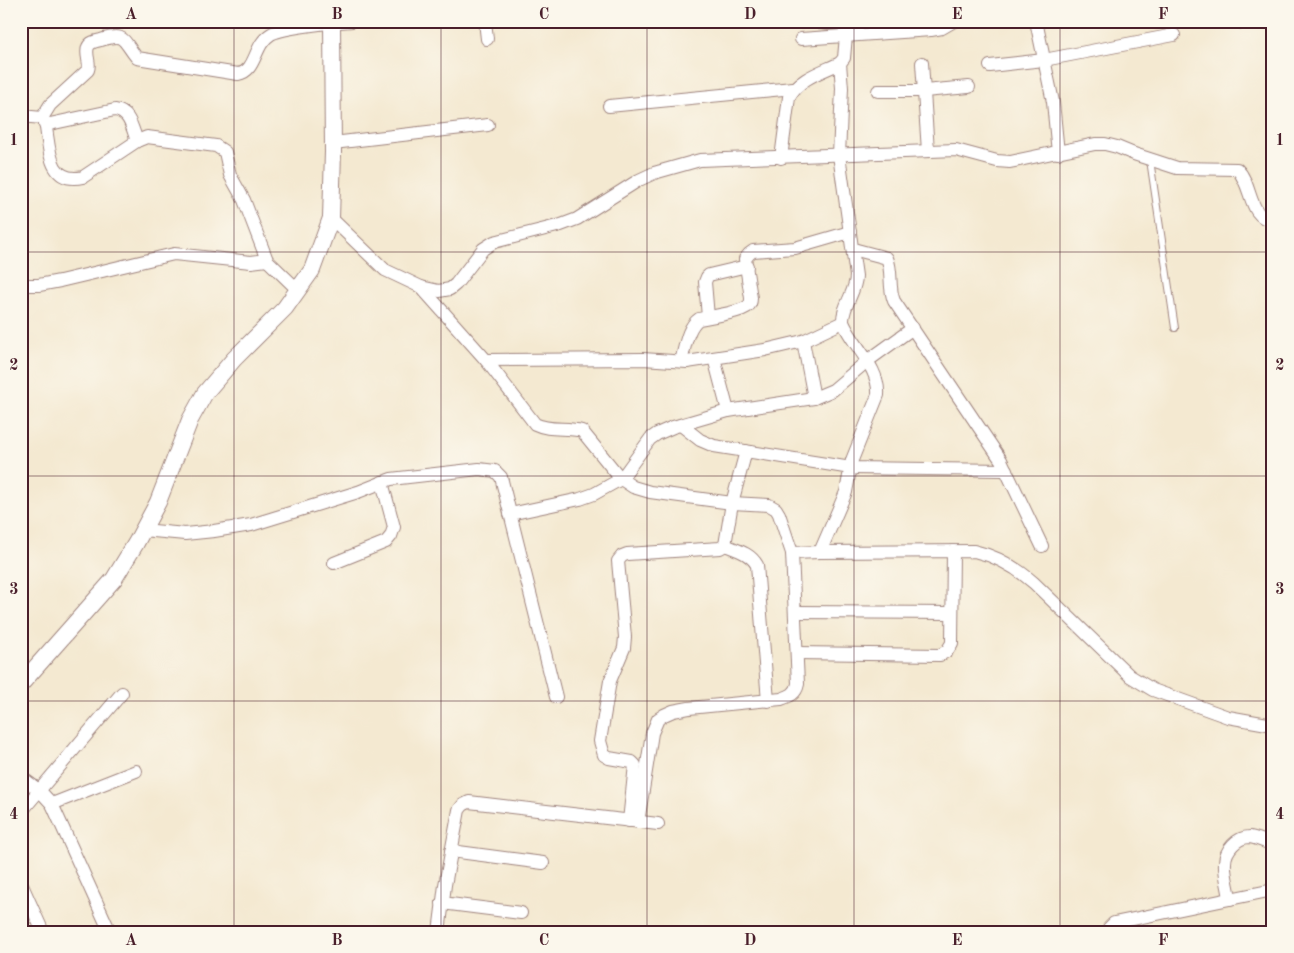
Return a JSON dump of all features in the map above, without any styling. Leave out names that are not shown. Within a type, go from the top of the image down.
[{"type":"street","points":[[298,290],[267,260],[244,200],[230,175],[225,152],[216,146],[146,137],[83,177],[65,178],[58,172],[51,158],[44,122],[50,105],[88,70],[90,66],[87,52],[88,46],[91,43],[115,36],[122,38],[137,58],[238,74],[244,73],[250,68],[260,44],[274,33],[332,22],[352,21]]},
{"type":"street","points":[[485,21],[487,39]]},
{"type":"street","points":[[801,39],[846,36],[897,26],[931,30],[942,28],[954,21]]},
{"type":"street","points":[[1036,21],[1054,102],[1058,153]]},
{"type":"street","points":[[21,684],[114,579],[158,502],[190,420],[205,393],[234,359],[285,308],[312,270],[331,218],[333,143],[332,22]]},
{"type":"street","points":[[990,66],[1044,60],[1174,35]]},
{"type":"street","points":[[781,158],[789,97],[794,88],[802,81],[840,63],[844,58],[846,36]]},
{"type":"street","points":[[820,552],[846,492],[853,456],[878,395],[879,387],[875,375],[843,322],[842,315],[856,282],[839,155],[842,88],[840,63]]},
{"type":"street","points":[[922,63],[928,151]]},
{"type":"street","points":[[878,91],[924,91],[970,87]]},
{"type":"street","points":[[609,106],[794,88]]},
{"type":"street","points":[[21,116],[44,122],[115,110],[122,111],[127,115],[137,141]]},
{"type":"street","points":[[333,143],[488,125]]},
{"type":"street","points":[[331,218],[385,270],[420,287],[439,291],[450,289],[456,284],[484,249],[494,242],[561,225],[576,219],[639,180],[654,173],[700,160],[956,150],[997,161],[1010,162],[1095,144],[1105,144],[1177,168],[1237,170],[1246,179],[1258,214],[1267,220],[1273,220]]},
{"type":"street","points":[[681,361],[690,331],[695,322],[699,319],[748,307],[751,298],[746,259],[748,254],[753,251],[795,248],[850,232]]},
{"type":"street","points":[[853,249],[887,258],[890,265],[891,294],[894,301],[1001,460],[1042,546]]},
{"type":"street","points":[[21,285],[40,285],[60,281],[174,254],[252,262],[267,260]]},
{"type":"street","points":[[708,317],[705,282],[707,277],[747,266]]},
{"type":"street","points":[[420,287],[486,360],[535,424],[542,428],[582,431],[621,479],[633,487],[650,492],[732,503],[769,505],[776,509],[792,553],[796,612],[797,691],[781,699],[673,711],[658,719],[652,733],[633,821]]},
{"type":"street","points":[[486,360],[644,359],[681,361],[714,358],[765,350],[803,341],[843,322]]},
{"type":"street","points":[[510,514],[580,499],[594,494],[621,479],[650,439],[656,434],[728,411],[814,398],[833,390],[866,362],[913,328]]},
{"type":"street","points":[[803,341],[814,398]]},
{"type":"street","points":[[714,358],[728,411]]},
{"type":"street","points":[[681,425],[706,444],[851,468],[1006,470]]},
{"type":"street","points":[[725,545],[732,503],[746,451]]},
{"type":"street","points":[[143,530],[185,534],[251,525],[358,492],[391,479],[479,469],[494,471],[501,477],[556,698]]},
{"type":"street","points":[[334,563],[386,542],[391,536],[394,527],[382,482]]},
{"type":"street","points":[[725,545],[747,554],[757,564],[768,700]]},
{"type":"street","points":[[633,821],[635,764],[604,755],[600,740],[610,681],[624,648],[625,637],[618,561],[627,554],[720,548],[725,545]]},
{"type":"street","points":[[797,653],[940,655],[947,651],[952,644],[954,551]]},
{"type":"street","points":[[792,553],[974,551],[989,555],[1023,574],[1034,583],[1130,676],[1140,683],[1153,690],[1228,717],[1273,725]]},
{"type":"street","points":[[796,612],[952,614]]},
{"type":"street","points":[[21,812],[122,693]]},
{"type":"street","points":[[52,804],[136,771]]},
{"type":"street","points":[[21,777],[40,791],[52,804],[110,932]]},
{"type":"street","points":[[438,932],[459,810],[469,802],[658,824]]},
{"type":"street","points":[[1230,898],[1225,863],[1227,853],[1233,845],[1240,839],[1251,837],[1273,845]]},
{"type":"street","points":[[451,851],[543,863]]},
{"type":"street","points":[[21,883],[44,932]]},
{"type":"street","points":[[1108,932],[1114,923],[1273,890]]},
{"type":"street","points":[[442,903],[521,913]]},
{"type":"lane","points":[[1150,160],[1175,328]]}]
